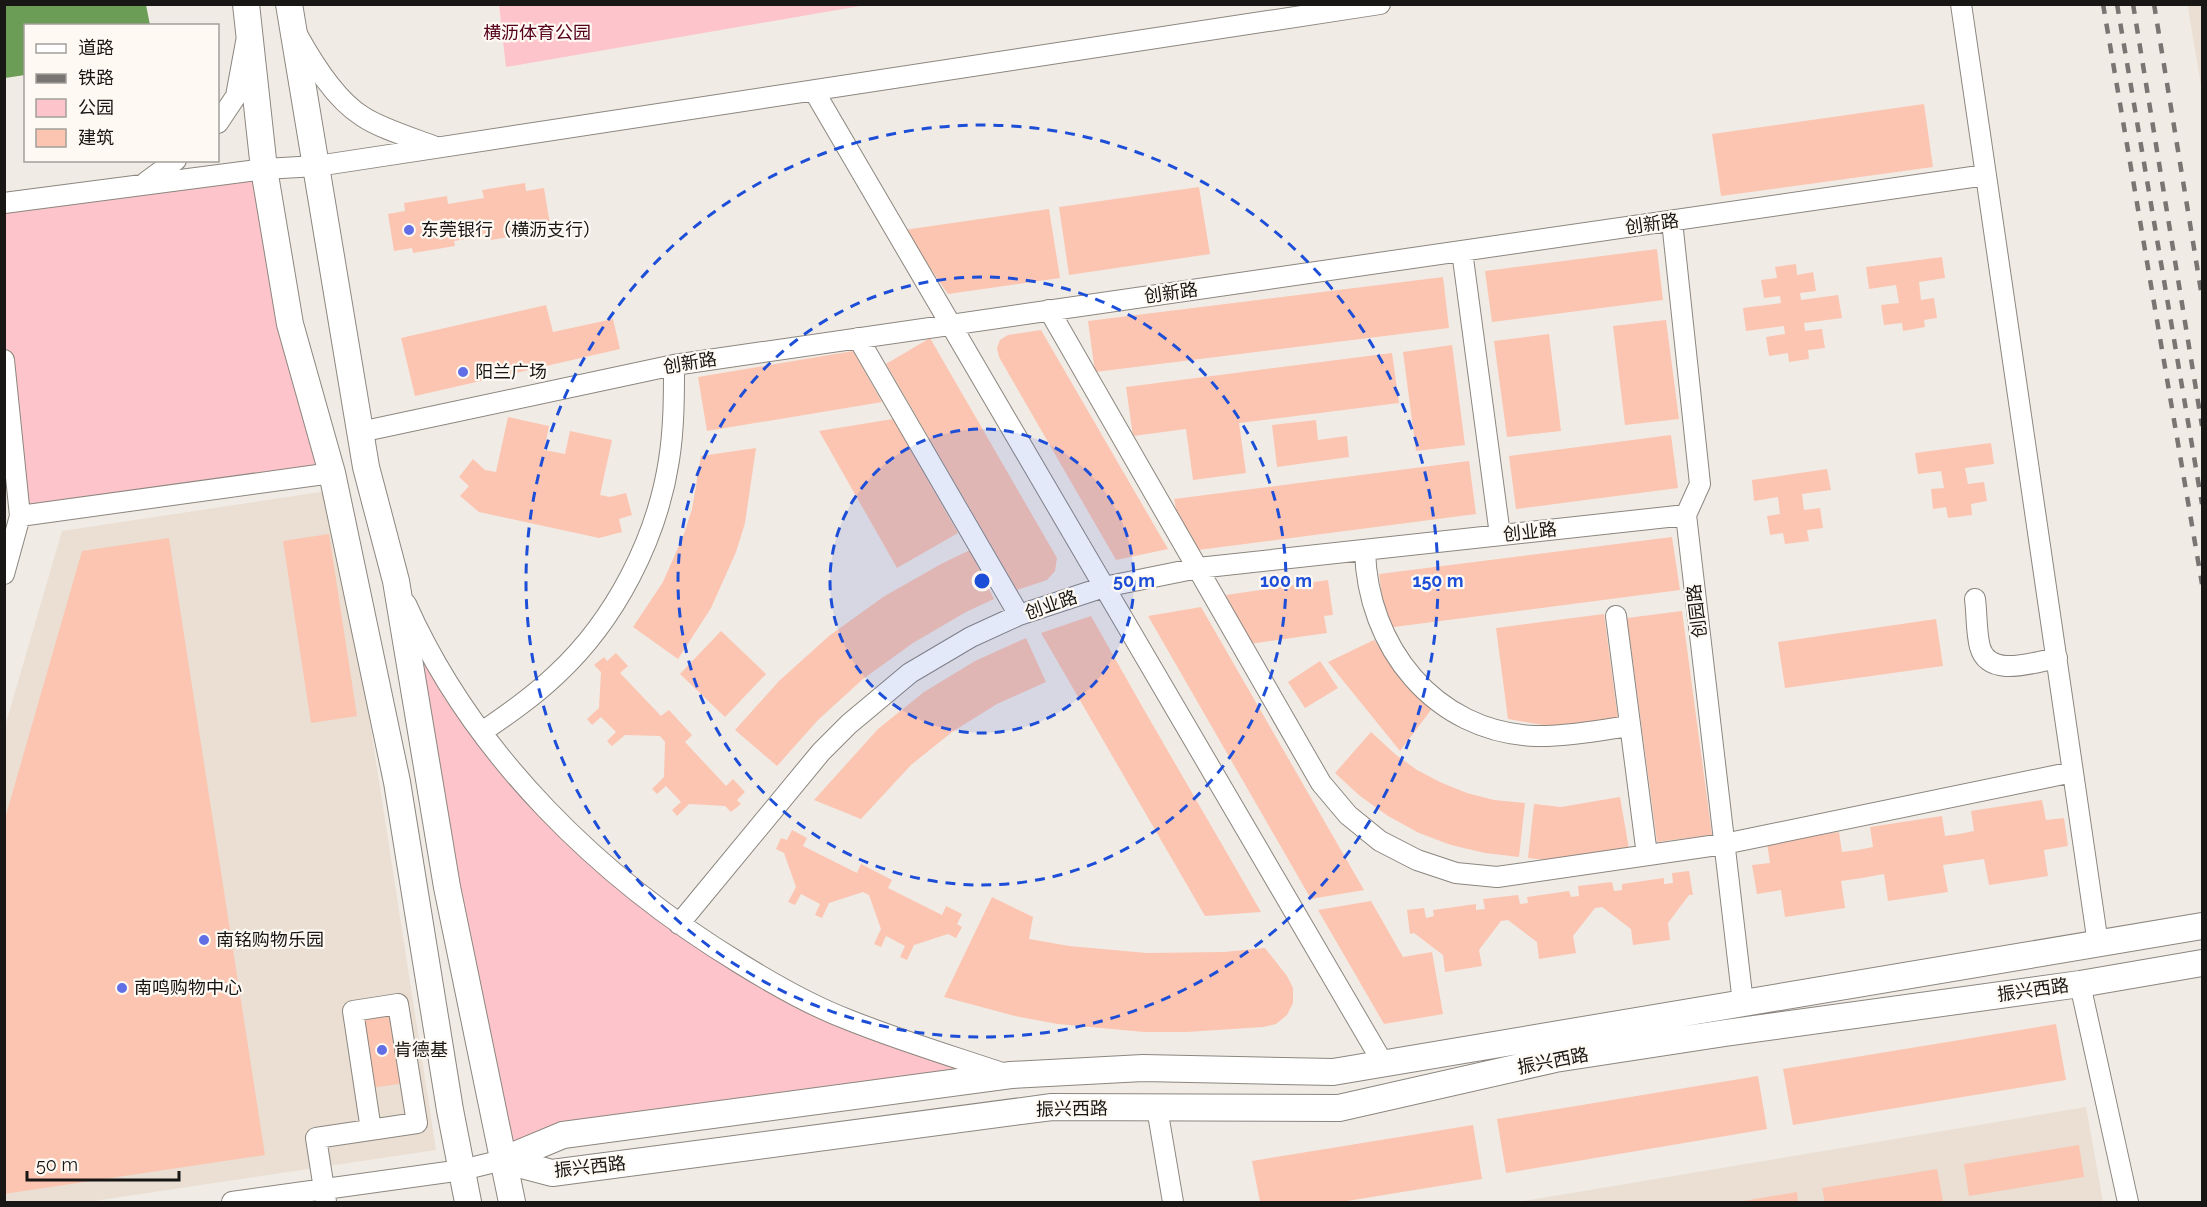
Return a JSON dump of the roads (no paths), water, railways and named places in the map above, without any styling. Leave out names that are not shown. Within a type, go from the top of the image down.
[{"type":"main road","points":[[291,15],[366,467],[396,581],[447,888],[512,1203]]},
{"type":"main road","points":[[248,16],[264,169],[290,324],[333,472],[397,782],[450,1110],[468,1203]]},
{"type":"main road","name":"振兴西路","points":[[503,1160],[563,1135],[1011,1075],[1143,1068],[1333,1072],[2202,926]]},
{"type":"main road","name":"振兴西路","points":[[503,1160],[552,1173],[1052,1107],[1339,1107],[1555,1059],[2080,984],[2202,963]]},
{"type":"street","points":[[4,203],[264,169],[317,166],[1380,4]]},
{"type":"street","points":[[1961,4],[2098,944]]},
{"type":"street","points":[[291,15],[310,58],[334,91],[362,116],[438,148]]},
{"type":"street","points":[[219,122],[236,96],[248,16]]},
{"type":"street","points":[[814,91],[1383,1063]]},
{"type":"street","points":[[144,184],[173,162]]},
{"type":"street","name":"创新路","points":[[360,432],[674,365],[1986,175]]},
{"type":"street","points":[[1672,221],[1700,484],[1686,515]]},
{"type":"street","points":[[1462,251],[1500,535]]},
{"type":"street","points":[[1049,310],[1321,783],[1348,815],[1380,841],[1417,860],[1456,873],[1497,877],[1724,843],[2073,772]]},
{"type":"street","points":[[858,338],[1019,615]]},
{"type":"street","points":[[4,360],[20,516],[5,568]]},
{"type":"street","points":[[482,732],[522,705],[558,673],[591,637],[618,597],[641,554],[658,509],[669,462],[674,413],[674,365]]},
{"type":"street","points":[[20,516],[333,472]]},
{"type":"street","name":"创业路","points":[[679,924],[821,752],[849,724],[879,698],[927,663],[971,637],[1019,615],[1104,587],[1198,568],[1686,515]]},
{"type":"street","name":"创园路","points":[[1686,515],[1743,1003]]},
{"type":"street","points":[[1365,550],[1365,570],[1373,609],[1390,647],[1416,681],[1449,708],[1468,720],[1490,728],[1534,736],[1630,726]]},
{"type":"street","points":[[396,581],[429,651],[482,732],[513,771],[570,832],[642,895],[679,924],[762,976],[849,1020],[1011,1075]]},
{"type":"street","points":[[1975,599],[1980,646],[1991,662],[2005,667],[2057,658]]},
{"type":"street","points":[[1616,616],[1647,855]]},
{"type":"street","points":[[2080,984],[2128,1203]]},
{"type":"street","points":[[325,1196],[316,1138],[371,1130],[417,1123],[399,1004],[353,1011],[371,1130]]},
{"type":"street","points":[[1157,1108],[1173,1203]]},
{"type":"street","points":[[232,1203],[325,1196],[503,1160]]},
{"type":"railway","points":[[2103,4],[2202,584]]},
{"type":"railway","points":[[2117,4],[2202,504]]},
{"type":"railway","points":[[2133,4],[2202,426]]},
{"type":"railway","points":[[2154,4],[2202,297]]},
{"type":"place","name":"东莞银行（横沥支行）","points":[[409,230]]},
{"type":"place","name":"阳兰广场","points":[[463,372]]},
{"type":"place","name":"南铭购物乐园","points":[[204,940]]},
{"type":"place","name":"南鸣购物中心","points":[[122,988]]},
{"type":"place","name":"肯德基","points":[[382,1050]]},
{"type":"park label","name":"横沥体育公园","points":[[537,33]]}]
